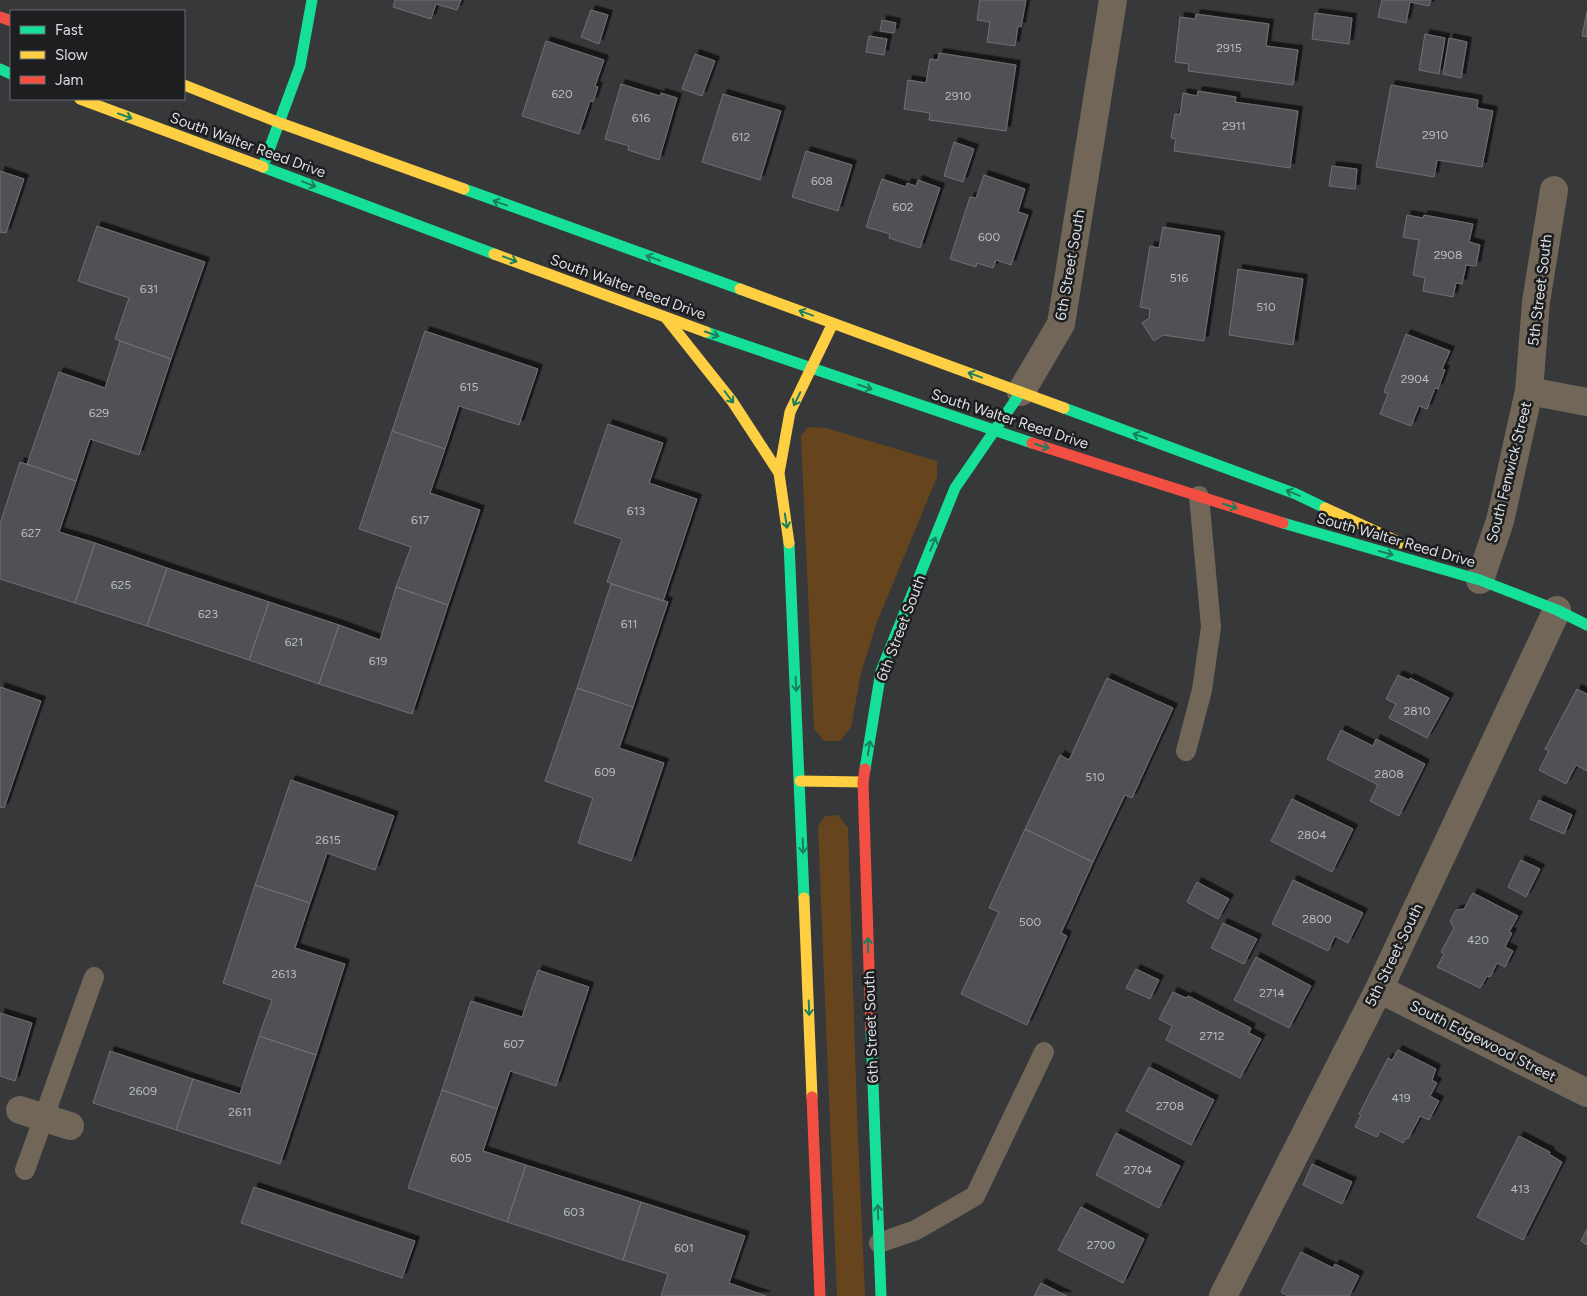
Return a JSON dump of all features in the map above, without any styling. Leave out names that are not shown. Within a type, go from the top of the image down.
[{"type":"street","points":[[263,166],[300,66],[312,0]]},
{"type":"street","name":"6th Street South","points":[[882,1296],[863,782],[881,671],[956,488],[967,469],[996,431],[1021,392],[1061,324],[1113,0]]},
{"type":"street","name":"South Walter Reed Drive","points":[[185,85],[280,123],[833,323],[1296,494],[1480,580]]},
{"type":"street","name":"South Walter Reed Drive","points":[[83,100],[666,318],[996,431],[1287,524],[1480,580]]},
{"type":"street","name":"5th Street South","points":[[1529,391],[1536,302],[1554,190]]},
{"type":"street","points":[[666,318],[732,401],[779,473]]},
{"type":"street","points":[[820,1296],[789,537],[779,473],[790,412],[833,323]]},
{"type":"street","name":"South Fenwick Street","points":[[1480,580],[1500,521],[1529,391],[1587,402]]},
{"type":"street","points":[[1480,580],[1557,610],[1587,625]]},
{"type":"street","name":"5th Street South","points":[[1223,1296],[1379,989],[1557,610]]},
{"type":"street","points":[[800,780],[863,782]]},
{"type":"street","name":"South Edgewood Street","points":[[1379,989],[1587,1093]]},
{"type":"street","points":[[32,1114],[70,1126]]},
{"type":"lane","points":[[1186,750],[1202,690],[1211,627],[1198,496]]},
{"type":"lane","points":[[25,1170],[32,1114],[94,977]]},
{"type":"lane","points":[[879,1244],[916,1230],[975,1196],[1044,1052]]},
{"type":"shaded area","points":[[808,427],[826,428],[937,461],[937,477],[877,622],[861,673],[851,727],[840,741],[824,741],[814,729],[801,436]]},
{"type":"shaded area","points":[[838,815],[848,828],[865,1296],[837,1296],[818,827],[825,816]]},
{"type":"building","points":[[395,0],[461,0],[457,10],[436,4],[431,19],[393,7]]},
{"type":"building","points":[[980,0],[1026,0],[1021,27],[1018,26],[1015,46],[987,42],[990,22],[977,20]]},
{"type":"building","points":[[1382,0],[1431,0],[1429,6],[1410,2],[1406,23],[1378,17]]},
{"type":"building","points":[[591,10],[608,15],[599,44],[581,37]]},
{"type":"building","points":[[1587,12],[1587,37],[1582,36]]},
{"type":"building","points":[[1315,13],[1352,18],[1349,44],[1312,39]]},
{"type":"building","points":[[1196,14],[1269,24],[1266,46],[1298,50],[1293,85],[1188,71],[1189,64],[1175,62],[1180,17],[1195,19]]},
{"type":"building","points":[[882,20],[896,23],[894,33],[880,31]]},
{"type":"building","points":[[1425,34],[1445,38],[1439,74],[1419,70]]},
{"type":"building","points":[[869,36],[887,39],[884,55],[866,52]]},
{"type":"building","points":[[1449,38],[1467,42],[1461,78],[1443,74]]},
{"type":"building","points":[[546,41],[604,60],[595,86],[598,87],[593,102],[590,101],[579,134],[522,116]]},
{"type":"building","points":[[939,53],[1016,65],[1006,131],[929,120],[930,113],[904,109],[908,80],[926,83],[930,59],[938,60]]},
{"type":"building","points":[[695,54],[715,61],[702,96],[682,89]]},
{"type":"building","points":[[621,84],[660,96],[661,93],[677,98],[659,160],[628,150],[629,146],[605,139]]},
{"type":"building","points":[[1391,85],[1478,100],[1477,108],[1493,111],[1482,167],[1437,160],[1434,177],[1376,167]]},
{"type":"building","points":[[1198,91],[1236,97],[1235,102],[1298,111],[1290,168],[1174,151],[1176,139],[1171,138],[1175,114],[1180,115],[1183,93],[1197,96]]},
{"type":"building","points":[[723,94],[781,111],[760,180],[702,162]]},
{"type":"building","points":[[954,142],[974,149],[963,182],[944,176]]},
{"type":"building","points":[[806,151],[852,165],[838,211],[792,197]]},
{"type":"building","points":[[1332,166],[1357,169],[1355,189],[1329,186]]},
{"type":"building","points":[[0,171],[24,179],[6,233],[0,232]]},
{"type":"building","points":[[984,175],[1025,189],[1018,212],[1028,215],[1011,265],[996,260],[993,268],[977,263],[976,267],[950,259],[970,197],[976,198]]},
{"type":"building","points":[[882,179],[906,187],[907,183],[916,186],[918,180],[940,188],[920,248],[889,238],[890,234],[866,227]]},
{"type":"building","points":[[1407,215],[1423,218],[1424,215],[1473,224],[1469,242],[1480,245],[1476,266],[1466,265],[1462,284],[1456,283],[1453,297],[1423,291],[1425,278],[1413,275],[1419,240],[1403,237]]},
{"type":"building","points":[[97,226],[205,262],[171,359],[115,339],[129,298],[78,281]]},
{"type":"building","points":[[1163,227],[1220,236],[1204,341],[1163,335],[1154,341],[1142,323],[1149,318],[1150,309],[1140,307],[1150,246],[1159,248]]},
{"type":"building","points":[[1238,269],[1303,279],[1293,345],[1229,335]]},
{"type":"building","points":[[425,331],[538,369],[519,425],[459,406],[445,449],[392,431]]},
{"type":"building","points":[[1406,334],[1450,351],[1442,369],[1445,370],[1438,389],[1435,388],[1427,409],[1419,406],[1411,426],[1380,414],[1388,394],[1384,392]]},
{"type":"building","points":[[120,341],[171,359],[139,455],[90,439],[76,481],[27,464],[59,372],[105,388]]},
{"type":"building","points":[[608,424],[663,443],[649,483],[697,499],[663,601],[607,582],[622,539],[574,523]]},
{"type":"building","points":[[392,431],[445,449],[430,493],[480,510],[448,605],[396,587],[411,547],[359,529]]},
{"type":"building","points":[[20,462],[76,481],[59,532],[95,543],[75,603],[0,579],[0,524]]},
{"type":"building","points":[[95,543],[167,568],[147,626],[75,603]]},
{"type":"building","points":[[167,568],[269,602],[249,660],[147,626]]},
{"type":"building","points":[[611,584],[668,602],[633,707],[577,688]]},
{"type":"building","points":[[396,587],[448,605],[412,714],[319,684],[339,625],[380,640]]},
{"type":"building","points":[[269,602],[339,625],[319,684],[249,660]]},
{"type":"building","points":[[1398,675],[1409,680],[1410,678],[1449,698],[1427,738],[1389,718],[1396,704],[1386,699]]},
{"type":"building","points":[[1107,678],[1173,708],[1132,798],[1125,795],[1093,862],[1025,829],[1060,755],[1069,760]]},
{"type":"building","points":[[0,687],[41,701],[4,808],[0,807]]},
{"type":"building","points":[[577,688],[633,707],[619,748],[664,763],[631,861],[578,843],[593,798],[545,781]]},
{"type":"building","points":[[1577,689],[1587,694],[1587,771],[1576,765],[1566,784],[1539,770],[1549,751],[1545,749]]},
{"type":"building","points":[[1341,730],[1373,746],[1376,739],[1425,764],[1399,816],[1370,801],[1378,785],[1327,759]]},
{"type":"building","points":[[291,780],[394,816],[375,870],[327,853],[310,903],[255,885]]},
{"type":"building","points":[[1292,799],[1353,829],[1332,872],[1271,841]]},
{"type":"building","points":[[1539,800],[1572,815],[1564,834],[1530,819]]},
{"type":"building","points":[[1025,829],[1093,862],[1061,933],[1067,936],[1027,1025],[961,994],[999,912],[989,908]]},
{"type":"building","points":[[1521,860],[1540,869],[1526,897],[1508,887]]},
{"type":"building","points":[[1293,880],[1363,913],[1348,943],[1335,936],[1328,951],[1272,924]]},
{"type":"building","points":[[1197,882],[1229,899],[1218,919],[1187,902]]},
{"type":"building","points":[[255,885],[310,903],[295,948],[345,964],[316,1055],[259,1036],[272,1000],[223,983]]},
{"type":"building","points":[[1473,893],[1518,916],[1509,932],[1512,933],[1505,947],[1513,951],[1505,967],[1497,963],[1490,977],[1487,976],[1480,988],[1437,967],[1444,954],[1441,952],[1454,928],[1450,921],[1456,910],[1464,909]]},
{"type":"building","points":[[1223,923],[1257,939],[1244,964],[1211,948]]},
{"type":"building","points":[[1256,957],[1311,986],[1289,1028],[1234,1000]]},
{"type":"building","points":[[1136,969],[1159,980],[1150,999],[1126,988]]},
{"type":"building","points":[[538,970],[589,987],[556,1086],[510,1071],[497,1109],[442,1090],[471,1001],[522,1017]]},
{"type":"building","points":[[1173,992],[1186,998],[1188,996],[1251,1028],[1249,1033],[1261,1039],[1240,1078],[1166,1040],[1172,1026],[1159,1019]]},
{"type":"building","points":[[0,1013],[32,1023],[15,1081],[0,1076]]},
{"type":"building","points":[[259,1036],[316,1055],[280,1164],[176,1130],[193,1079],[240,1094]]},
{"type":"building","points":[[1398,1050],[1436,1069],[1432,1080],[1437,1083],[1430,1096],[1439,1101],[1429,1120],[1420,1116],[1408,1139],[1406,1138],[1403,1143],[1380,1131],[1377,1137],[1355,1127],[1361,1115],[1359,1114],[1388,1058],[1392,1060]]},
{"type":"building","points":[[110,1051],[193,1079],[176,1130],[93,1103]]},
{"type":"building","points":[[1149,1067],[1214,1100],[1191,1145],[1126,1111]]},
{"type":"building","points":[[442,1090],[497,1109],[483,1151],[526,1165],[507,1222],[408,1188]]},
{"type":"building","points":[[1116,1133],[1180,1166],[1159,1208],[1096,1175]]},
{"type":"building","points":[[1519,1136],[1550,1152],[1549,1154],[1562,1162],[1523,1240],[1477,1217]]},
{"type":"building","points":[[1312,1164],[1352,1182],[1342,1204],[1303,1185]]},
{"type":"building","points":[[526,1165],[641,1202],[623,1260],[507,1222]]},
{"type":"building","points":[[254,1187],[415,1241],[402,1278],[241,1223]]},
{"type":"building","points":[[641,1202],[745,1236],[729,1283],[766,1296],[661,1296],[668,1274],[623,1260]]},
{"type":"building","points":[[1081,1207],[1144,1239],[1123,1283],[1058,1250]]},
{"type":"building","points":[[1587,1229],[1587,1245],[1581,1241]]},
{"type":"building","points":[[1301,1252],[1333,1268],[1335,1264],[1359,1276],[1349,1296],[1288,1296],[1281,1292]]},
{"type":"building","points":[[1041,1283],[1067,1296],[1034,1296]]},
{"type":"traffic: fast","points":[[263,166],[300,66],[312,0]]},
{"type":"traffic: fast","points":[[0,69],[10,74]]},
{"type":"traffic: fast","points":[[263,167],[494,254]]},
{"type":"traffic: fast","points":[[464,189],[740,289]]},
{"type":"traffic: fast","points":[[706,332],[1032,443]]},
{"type":"traffic: fast","points":[[865,769],[881,671],[955,488],[1021,392]]},
{"type":"traffic: fast","points":[[1064,408],[1296,494],[1325,508]]},
{"type":"traffic: fast","points":[[1283,523],[1480,580],[1557,610],[1587,625]]},
{"type":"traffic: fast","points":[[789,543],[804,898]]},
{"type":"traffic: fast","points":[[871,1030],[881,1296]]},
{"type":"traffic: slow","points":[[185,85],[280,123],[464,189]]},
{"type":"traffic: slow","points":[[83,100],[263,167]]},
{"type":"traffic: slow","points":[[494,254],[706,332]]},
{"type":"traffic: slow","points":[[740,289],[1064,408]]},
{"type":"traffic: slow","points":[[666,318],[732,401],[779,473]]},
{"type":"traffic: slow","points":[[789,543],[779,473],[790,412],[833,323]]},
{"type":"traffic: slow","points":[[1325,508],[1401,543]]},
{"type":"traffic: slow","points":[[800,781],[863,782]]},
{"type":"traffic: slow","points":[[804,898],[812,1097]]},
{"type":"traffic: jam","points":[[0,17],[10,21]]},
{"type":"traffic: jam","points":[[1032,443],[1283,523]]},
{"type":"traffic: jam","points":[[865,769],[863,782],[871,1030]]},
{"type":"traffic: jam","points":[[812,1097],[820,1296]]}]
